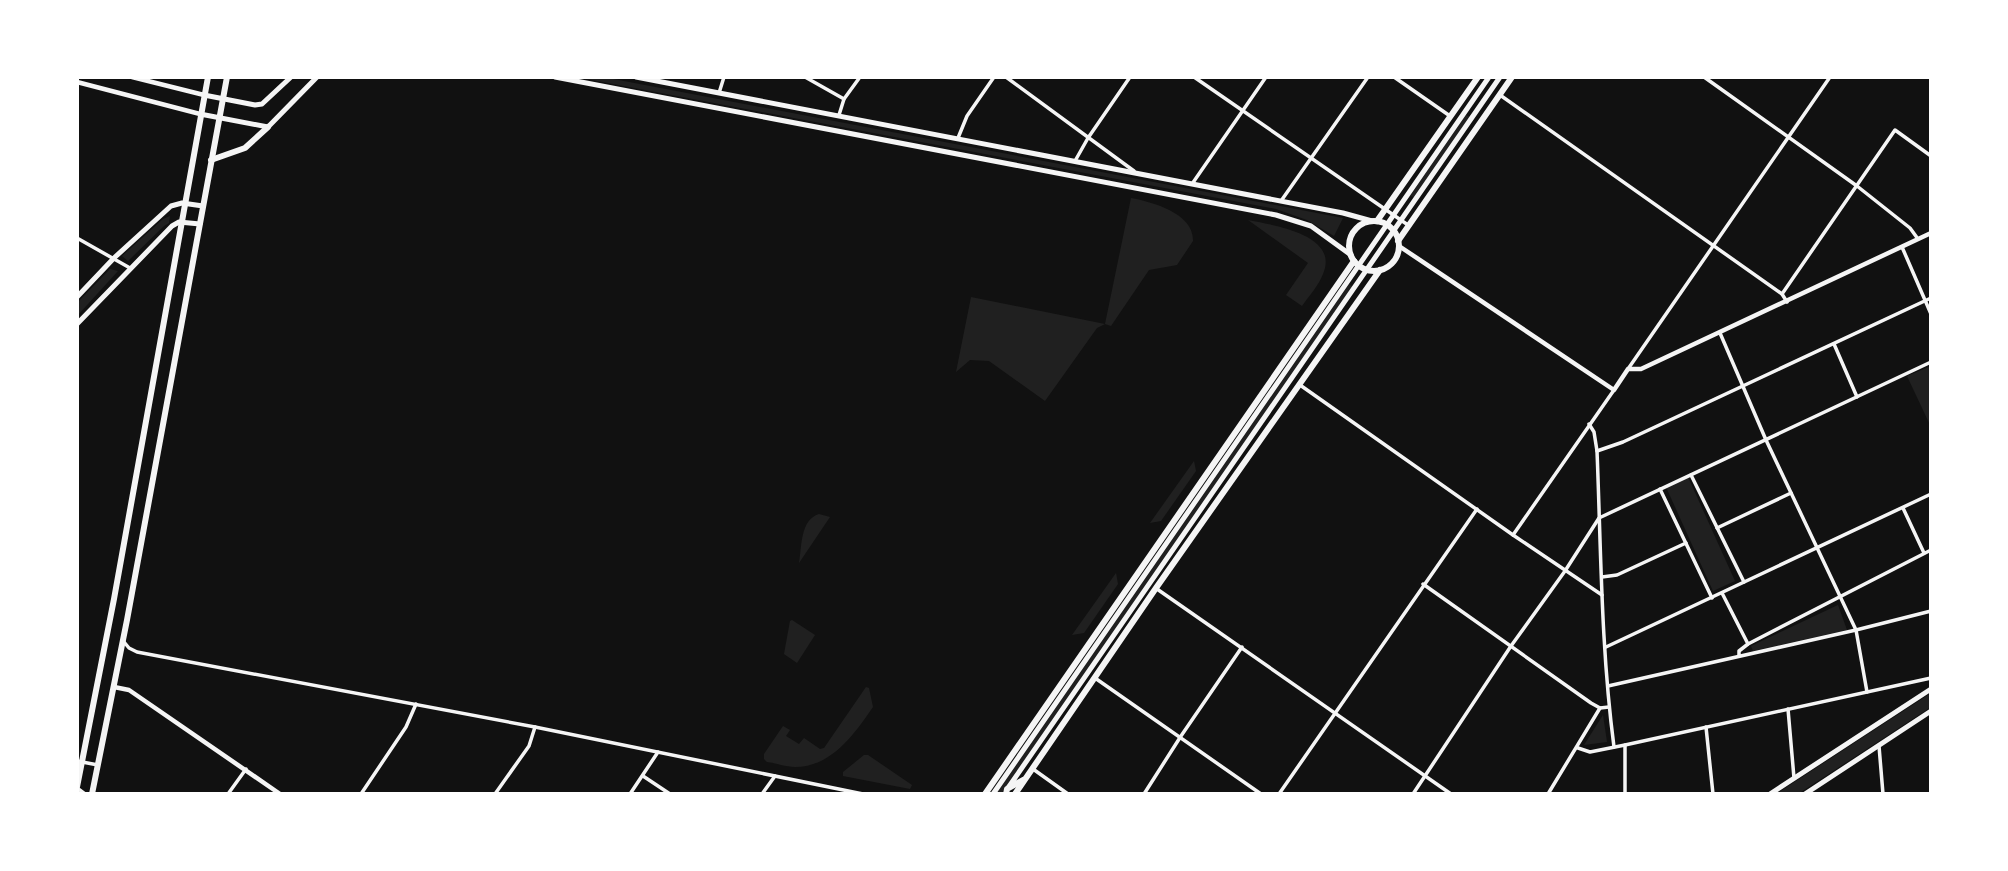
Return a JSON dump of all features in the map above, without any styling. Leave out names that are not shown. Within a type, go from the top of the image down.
[{"type":"highway","points":[[77,788],[79,762],[114,599],[208,77]]},
{"type":"highway","points":[[92,794],[227,77]]},
{"type":"highway","points":[[1375,221],[1478,77]]},
{"type":"highway","points":[[1399,243],[1394,231],[1375,221],[1362,224],[1352,235],[1349,245],[1352,258],[1360,267],[1368,270],[1386,268],[1396,258],[1399,243],[1409,226],[1512,77]]},
{"type":"highway","points":[[211,160],[245,148],[268,127]]},
{"type":"highway","points":[[985,794],[1352,258]]},
{"type":"highway","points":[[1015,794],[1380,270]]},
{"type":"highway","points":[[1006,792],[1025,779]]},
{"type":"main road","points":[[204,95],[262,104],[291,77]]},
{"type":"main road","points":[[201,114],[268,127],[317,77]]},
{"type":"main road","points":[[555,77],[1291,219],[1311,226],[1352,258]]},
{"type":"main road","points":[[636,77],[1375,221]]},
{"type":"main road","points":[[993,794],[1489,77]]},
{"type":"main road","points":[[1006,792],[1500,77]]},
{"type":"main road","points":[[1168,194],[1171,180]]},
{"type":"main road","points":[[77,297],[114,258],[171,206],[202,206]]},
{"type":"main road","points":[[77,324],[172,226],[182,222],[200,224]]},
{"type":"main road","points":[[1770,794],[1931,689]]},
{"type":"main road","points":[[1805,794],[1931,711]]},
{"type":"street","points":[[132,77],[204,95]]},
{"type":"street","points":[[719,93],[724,77]]},
{"type":"street","points":[[805,77],[844,99]]},
{"type":"street","points":[[839,115],[844,99],[860,77]]},
{"type":"street","points":[[958,138],[967,116],[995,77]]},
{"type":"street","points":[[1006,77],[1139,174]]},
{"type":"street","points":[[1075,161],[1130,77]]},
{"type":"street","points":[[1194,77],[1409,226]]},
{"type":"street","points":[[1192,184],[1266,77]]},
{"type":"street","points":[[1281,201],[1368,77]]},
{"type":"street","points":[[1394,77],[1451,116]]},
{"type":"street","points":[[1704,77],[1857,186],[1910,228],[1918,239]]},
{"type":"street","points":[[1513,536],[1830,77]]},
{"type":"street","points":[[77,82],[201,114]]},
{"type":"street","points":[[1500,94],[1782,294],[1787,302]]},
{"type":"street","points":[[1782,294],[1895,130],[1931,156]]},
{"type":"street","points":[[1628,369],[1641,369],[1931,233]]},
{"type":"street","points":[[77,237],[130,268]]},
{"type":"street","points":[[1399,243],[1614,390]]},
{"type":"street","points":[[1902,247],[1931,314]]},
{"type":"street","points":[[1597,451],[1623,442],[1931,298]]},
{"type":"street","points":[[1720,333],[1766,440],[1856,630],[1867,692]]},
{"type":"street","points":[[1834,344],[1857,397]]},
{"type":"street","points":[[1413,794],[1599,518],[1931,362]]},
{"type":"street","points":[[1300,385],[1513,536],[1602,595]]},
{"type":"street","points":[[1589,424],[1594,432],[1597,451],[1602,595],[1614,747]]},
{"type":"street","points":[[1691,475],[1744,582]]},
{"type":"street","points":[[1660,489],[1712,598]]},
{"type":"street","points":[[1717,528],[1791,492]]},
{"type":"street","points":[[1606,647],[1931,494]]},
{"type":"street","points":[[1903,508],[1924,553]]},
{"type":"street","points":[[1279,794],[1477,509]]},
{"type":"street","points":[[1602,577],[1617,575],[1686,543]]},
{"type":"street","points":[[1739,655],[1739,651],[1748,644],[1931,550]]},
{"type":"street","points":[[1423,584],[1600,708],[1609,707]]},
{"type":"street","points":[[1156,588],[1451,794]]},
{"type":"street","points":[[1721,593],[1748,644]]},
{"type":"street","points":[[1608,686],[1931,611]]},
{"type":"street","points":[[123,640],[129,648],[137,652],[535,727],[863,794]]},
{"type":"street","points":[[1144,794],[1242,647]]},
{"type":"street","points":[[1095,678],[1261,794]]},
{"type":"street","points":[[1577,748],[1590,752],[1626,745],[1931,678]]},
{"type":"street","points":[[114,687],[130,690],[280,794]]},
{"type":"street","points":[[361,794],[407,727],[416,704]]},
{"type":"street","points":[[1548,794],[1600,708]]},
{"type":"street","points":[[1788,709],[1794,778]]},
{"type":"street","points":[[495,794],[528,746],[535,727]]},
{"type":"street","points":[[1706,727],[1713,794]]},
{"type":"street","points":[[1625,794],[1626,745]]},
{"type":"street","points":[[1879,746],[1883,794]]},
{"type":"street","points":[[631,794],[657,752]]},
{"type":"street","points":[[79,762],[98,765]]},
{"type":"street","points":[[228,794],[246,769]]},
{"type":"street","points":[[1032,769],[1068,794]]},
{"type":"street","points":[[643,776],[670,794]]},
{"type":"street","points":[[762,794],[775,776]]},
{"type":"street","points":[[77,788],[85,794]]},
{"type":"shaded area","points":[[576,77],[603,77],[1343,218],[1334,236],[1307,220],[1276,209]]},
{"type":"shaded area","points":[[1466,115],[1470,117],[1414,197],[1410,196]]},
{"type":"shaded area","points":[[1131,198],[1170,210],[1187,223],[1193,241],[1177,265],[1149,270],[1111,326],[1105,324]]},
{"type":"shaded area","points":[[170,216],[169,223],[128,261],[122,256],[163,219]]},
{"type":"shaded area","points":[[1248,220],[1301,234],[1322,249],[1326,260],[1323,274],[1302,306],[1286,295],[1308,263]]},
{"type":"shaded area","points":[[110,269],[118,271],[77,316],[77,303]]},
{"type":"shaded area","points":[[1349,284],[1353,287],[1001,794],[996,794]]},
{"type":"shaded area","points":[[971,297],[1105,324],[1097,328],[1045,401],[989,361],[970,360],[956,372]]},
{"type":"shaded area","points":[[1931,366],[1931,427],[1907,376]]},
{"type":"shaded area","points":[[1194,461],[1196,471],[1161,521],[1150,523]]},
{"type":"shaded area","points":[[1688,477],[1735,581],[1713,591],[1666,487]]},
{"type":"shaded area","points":[[819,514],[830,517],[799,563],[805,528],[813,517]]},
{"type":"shaded area","points":[[1116,573],[1118,584],[1084,633],[1072,635]]},
{"type":"shaded area","points":[[1838,605],[1847,630],[1753,651],[1751,646]]},
{"type":"shaded area","points":[[792,620],[815,635],[797,663],[784,654]]},
{"type":"shaded area","points":[[866,687],[869,688],[873,707],[850,737],[831,755],[808,765],[795,767],[767,762],[764,759],[764,754],[783,726],[790,730],[786,736],[799,744],[804,738],[820,749],[824,748]]},
{"type":"shaded area","points":[[1931,693],[1931,707],[1798,794],[1776,794]]},
{"type":"shaded area","points":[[1603,715],[1607,742],[1584,745]]},
{"type":"shaded area","points":[[864,755],[868,755],[912,785],[910,789],[843,776],[843,772]]}]
